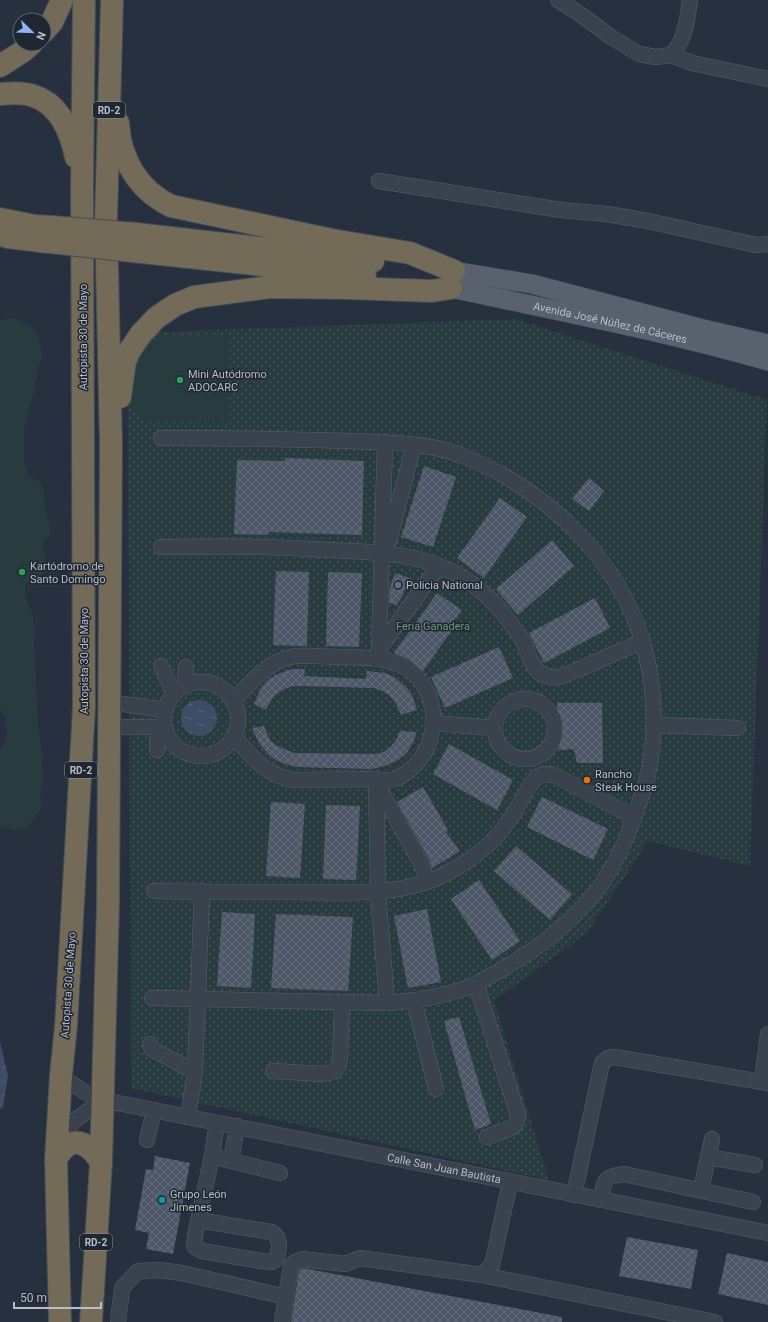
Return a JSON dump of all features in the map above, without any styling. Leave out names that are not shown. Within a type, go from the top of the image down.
[{"type":"highway","points":[[52,22],[62,0]]},
{"type":"highway","name":"Autopista 30 de Mayo","points":[[60,1322],[57,1149],[61,1075],[66,1026],[84,706],[82,192],[84,0]]},
{"type":"highway","points":[[111,7],[118,132],[128,164],[147,191],[157,199],[170,206],[269,228],[410,253],[452,279]]},
{"type":"highway","name":"RD-2","points":[[91,1322],[101,1162],[112,1102],[108,904],[110,727],[110,446],[106,221],[111,7]]},
{"type":"highway","points":[[0,66],[22,52]]},
{"type":"highway","points":[[0,94],[12,93],[34,95],[52,106],[64,120],[72,140],[82,192]]},
{"type":"highway","points":[[0,219],[35,226],[51,234]]},
{"type":"highway","points":[[0,235],[8,237],[51,234],[134,242],[452,279]]},
{"type":"highway","points":[[110,446],[121,390],[125,360],[141,334],[156,318],[175,305],[194,297],[270,287],[432,291],[452,279]]},
{"type":"highway","points":[[57,1149],[61,1150],[72,1143],[87,1145],[94,1151],[101,1162]]},
{"type":"main road","name":"Avenida José Núñez de Cáceres","points":[[452,279],[532,284],[703,329],[768,344]]},
{"type":"main road","name":"Avenida José Núñez de Cáceres","points":[[452,279],[597,318],[768,360]]},
{"type":"street","points":[[558,0],[611,37],[639,54],[656,57],[671,55],[692,63],[768,79]]},
{"type":"street","points":[[671,55],[678,47],[686,31],[690,0]]},
{"type":"street","points":[[380,181],[561,210],[607,214],[648,221],[756,245],[768,244]]},
{"type":"street","points":[[152,998],[387,1003],[423,1000],[465,988],[489,978],[556,933],[590,899],[604,880],[618,857],[634,817],[646,780],[654,725],[648,661],[643,641],[630,607],[614,578],[596,552],[561,517],[514,481],[465,456],[440,448],[416,445],[385,442],[275,438],[161,438]]},
{"type":"street","points":[[380,654],[384,553],[385,442]]},
{"type":"street","points":[[384,553],[416,445]]},
{"type":"street","points":[[161,547],[256,547],[384,553],[412,557],[441,567],[462,578],[481,591],[499,609],[517,632],[539,672],[547,677],[554,678],[563,676],[643,641]]},
{"type":"street","points":[[380,654],[434,571],[441,567]]},
{"type":"street","points":[[232,738],[237,740],[260,766],[274,775],[291,780],[388,780],[395,779],[405,774],[414,766],[427,746],[432,734],[434,711],[431,700],[421,682],[406,668],[394,663],[380,654],[289,657],[273,664],[233,701]]},
{"type":"street","points":[[161,666],[180,690]]},
{"type":"street","points":[[180,690],[186,667]]},
{"type":"street","points":[[157,750],[161,727],[168,702],[180,690],[198,682],[212,684],[224,690],[233,701],[238,719],[232,738],[227,745],[214,754],[206,756],[189,754],[176,746],[161,727]]},
{"type":"street","points":[[110,702],[165,710]]},
{"type":"street","points":[[433,723],[495,728]]},
{"type":"street","points":[[654,725],[738,728]]},
{"type":"street","points":[[110,727],[161,727]]},
{"type":"street","points":[[154,891],[378,892],[406,888],[437,878],[453,870],[484,848],[510,821],[532,783],[537,777],[545,774],[554,775],[634,817]]},
{"type":"street","points":[[376,781],[422,866],[427,881]]},
{"type":"street","points":[[376,781],[378,892],[387,1003]]},
{"type":"street","points":[[188,1117],[195,1072],[202,891]]},
{"type":"street","points":[[476,984],[518,1115],[516,1124],[513,1127],[487,1137]]},
{"type":"street","points":[[414,1000],[436,1089]]},
{"type":"street","points":[[273,1071],[323,1074],[334,1072],[340,1059],[342,1002]]},
{"type":"street","points":[[574,1194],[602,1064],[608,1058],[615,1057],[765,1082],[768,1034]]},
{"type":"street","points":[[150,1044],[152,1049],[195,1072]]},
{"type":"street","name":"Calle San Juan Bautista","points":[[61,1075],[78,1088],[94,1097],[112,1102],[768,1234]]},
{"type":"street","points":[[57,1149],[74,1121],[112,1102]]},
{"type":"street","points":[[147,1140],[154,1110]]},
{"type":"street","points":[[198,1220],[276,1234],[279,1239],[277,1259],[272,1262],[261,1261],[202,1251],[195,1247],[194,1242],[198,1220],[212,1156],[217,1123]]},
{"type":"street","points":[[231,1161],[237,1126]]},
{"type":"street","points":[[701,1190],[712,1139]]},
{"type":"street","points":[[212,1156],[280,1173]]},
{"type":"street","points":[[708,1157],[755,1165]]},
{"type":"street","points":[[601,1200],[605,1181],[608,1177],[624,1174],[753,1202]]},
{"type":"street","points":[[482,1275],[492,1265],[510,1182]]},
{"type":"street","points":[[282,1322],[291,1266],[295,1262],[302,1259],[345,1264],[360,1258],[482,1275],[715,1322]]},
{"type":"street","points":[[118,1322],[122,1288],[138,1271],[159,1270],[182,1273],[286,1297]]},
{"type":"green space","name":"Kartódromo de Santo Domingo","points":[[13,318],[31,327],[38,335],[40,341],[42,355],[24,431],[24,460],[28,475],[41,483],[44,490],[45,512],[50,529],[49,536],[41,547],[45,554],[46,570],[38,577],[28,580],[25,587],[25,596],[33,615],[38,725],[43,777],[40,797],[42,803],[40,810],[27,827],[15,831],[0,825],[0,751],[7,738],[7,729],[6,719],[0,709],[0,320]]},
{"type":"green space","name":"Feria Ganadera","points":[[515,319],[767,400],[750,866],[647,841],[639,856],[586,934],[494,1001],[549,1180],[131,1088],[128,365],[157,332]]},
{"type":"green space","name":"Mini Autódromo ADOCARC","points":[[163,335],[229,337],[227,422],[148,421],[134,412],[130,396],[130,386],[134,368],[143,354]]},
{"type":"water","points":[[203,700],[212,705],[216,711],[216,725],[212,731],[203,736],[195,736],[186,731],[182,725],[181,714],[186,705],[192,701]]},
{"type":"water","points":[[0,1042],[8,1076],[3,1107],[0,1109]]},
{"type":"building","points":[[285,458],[364,461],[362,535],[268,532],[268,535],[234,534],[237,460],[285,461]]},
{"type":"building","points":[[424,466],[456,477],[433,547],[401,537]]},
{"type":"building","points":[[589,478],[604,491],[589,511],[572,499]]},
{"type":"building","points":[[500,498],[527,517],[484,578],[457,558]]},
{"type":"building","points":[[552,540],[574,566],[518,615],[496,589]]},
{"type":"building","points":[[276,571],[309,572],[307,646],[273,645]]},
{"type":"building","points":[[328,572],[362,573],[359,647],[326,646]]},
{"type":"building","name":"Policia National","points":[[395,573],[409,578],[402,597],[396,605],[389,603],[390,587]]},
{"type":"building","points":[[437,593],[462,610],[452,623],[455,626],[423,671],[410,660],[394,653]]},
{"type":"building","points":[[595,598],[610,628],[544,663],[529,633]]},
{"type":"building","points":[[499,647],[513,678],[445,708],[431,677]]},
{"type":"building","points":[[292,669],[305,669],[304,676],[366,679],[367,671],[385,673],[394,677],[406,687],[412,695],[417,710],[401,715],[395,702],[389,695],[374,688],[292,686],[279,692],[273,697],[266,710],[254,704],[261,688],[269,679]]},
{"type":"building","points":[[557,703],[602,703],[603,763],[577,763],[574,749],[559,750]]},
{"type":"building","points":[[264,726],[270,740],[277,746],[294,753],[375,754],[384,752],[391,746],[396,740],[400,731],[417,732],[407,753],[398,760],[385,766],[372,769],[298,767],[285,764],[274,759],[267,753],[259,743],[252,728]]},
{"type":"building","points":[[449,744],[513,780],[497,810],[433,774]]},
{"type":"building","points":[[423,787],[448,830],[446,832],[460,851],[432,868],[430,861],[397,802]]},
{"type":"building","points":[[542,797],[608,829],[593,860],[527,827]]},
{"type":"building","points":[[271,802],[305,804],[300,878],[266,876]]},
{"type":"building","points":[[326,805],[360,806],[356,880],[323,879]]},
{"type":"building","points":[[516,846],[572,894],[550,920],[494,871]]},
{"type":"building","points":[[479,880],[520,941],[492,960],[451,899]]},
{"type":"building","points":[[427,909],[441,982],[408,988],[394,916]]},
{"type":"building","points":[[222,912],[255,914],[251,988],[217,986]]},
{"type":"building","points":[[276,914],[353,917],[348,991],[271,988]]},
{"type":"building","points":[[459,1017],[491,1124],[475,1130],[444,1021]]},
{"type":"building","name":"Grupo León Jimenes","points":[[155,1156],[190,1163],[173,1254],[146,1249],[149,1233],[135,1230],[146,1169],[153,1170]]},
{"type":"building","points":[[627,1237],[698,1250],[691,1289],[619,1276]]},
{"type":"building","points":[[727,1253],[768,1262],[768,1305],[718,1294]]},
{"type":"building","points":[[303,1268],[562,1317],[562,1322],[291,1322],[299,1270]]},
{"type":"place","name":"Mini Autódromo ADOCARC","points":[[180,380]]},
{"type":"place","name":"Kartódromo de Santo Domingo","points":[[22,572]]},
{"type":"place","name":"Policia National","points":[[398,585]]},
{"type":"place","name":"Rancho Steak House","points":[[587,780]]},
{"type":"place","name":"Grupo León Jimenes","points":[[162,1200]]}]
